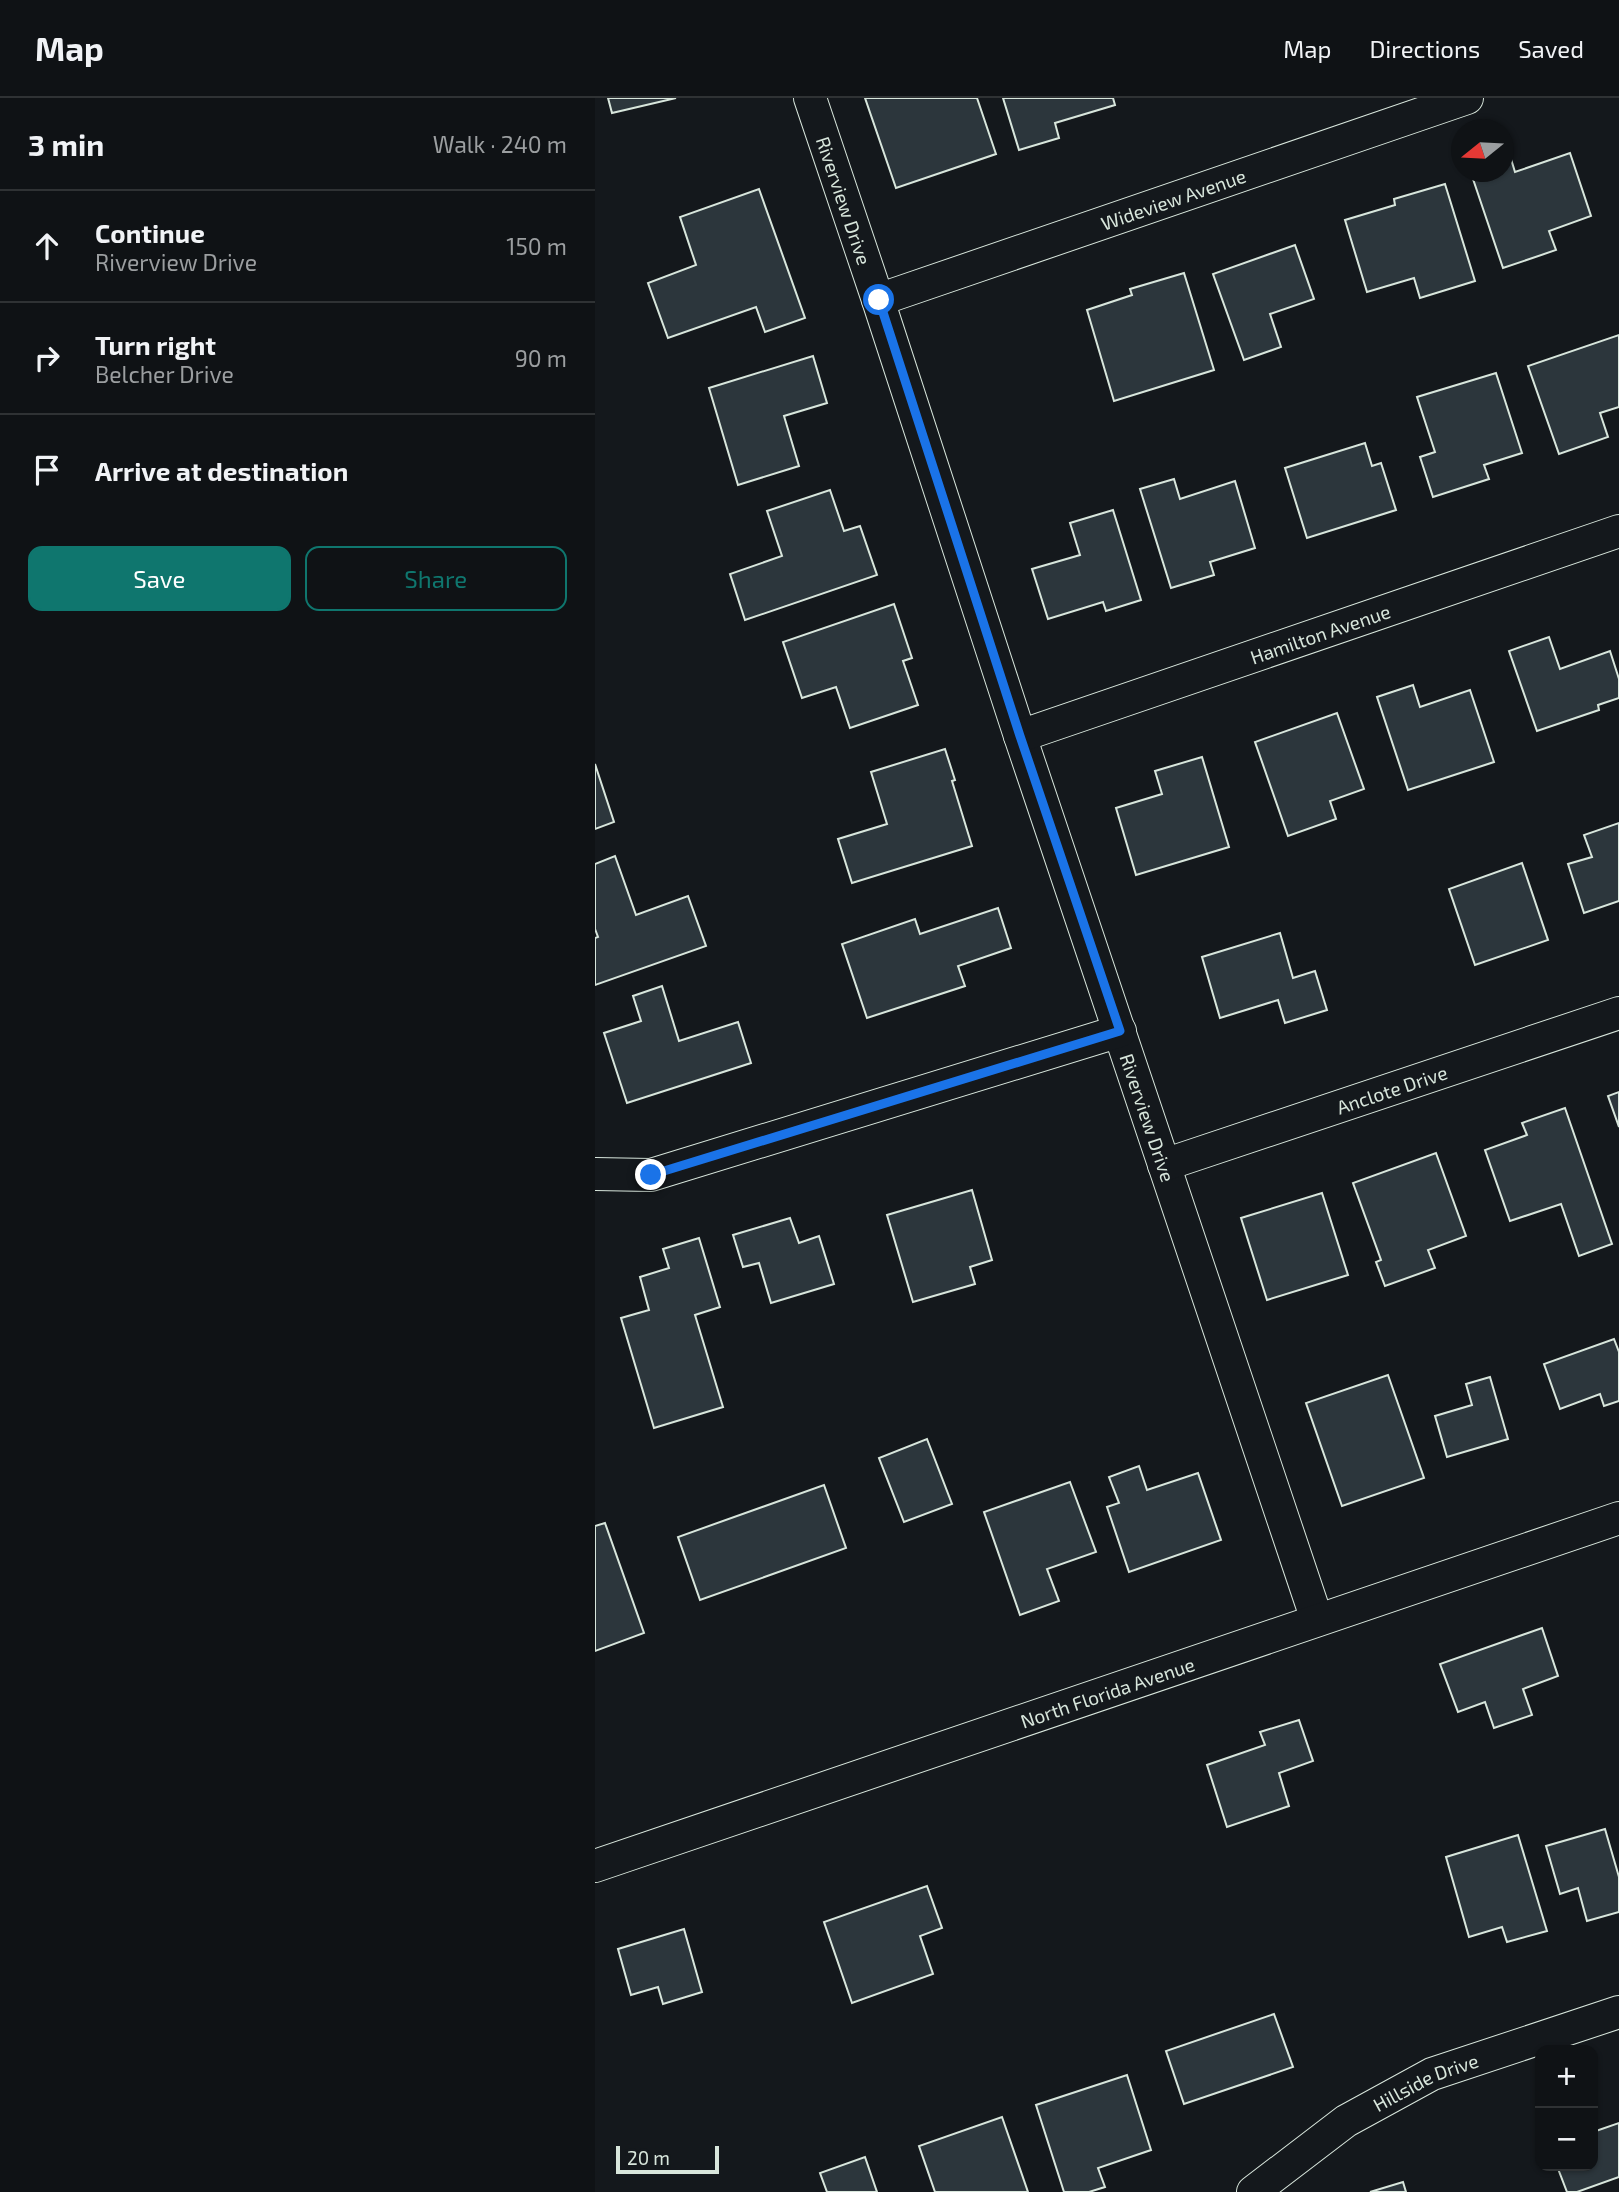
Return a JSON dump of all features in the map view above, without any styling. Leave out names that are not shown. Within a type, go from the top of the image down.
[{"type":"street","name":"Riverview Drive","points":[[810,98],[879,300],[1020,736],[1317,1620]]},
{"type":"street","name":"Wideview Avenue","points":[[879,300],[1467,98]]},
{"type":"street","name":"Hamilton Avenue","points":[[1020,736],[1619,531]]},
{"type":"street","name":"Anclote Drive","points":[[1164,1165],[1619,1013]]},
{"type":"street","points":[[595,1174],[651,1175],[1120,1031]]},
{"type":"street","name":"North Florida Avenue","points":[[595,1866],[1619,1518]]},
{"type":"street","name":"Hillside Drive","points":[[1253,2192],[1346,2121],[1432,2074],[1619,2012]]},
{"type":"building","points":[[608,98],[676,98],[612,113]]},
{"type":"building","points":[[865,98],[977,98],[996,154],[896,188]]},
{"type":"building","points":[[1003,98],[1113,98],[1115,105],[1055,123],[1059,138],[1019,150]]},
{"type":"building","points":[[1570,153],[1591,216],[1549,231],[1556,250],[1503,268],[1474,182],[1514,182],[1514,169],[1515,172]]},
{"type":"building","points":[[1445,184],[1475,281],[1420,298],[1414,278],[1367,292],[1345,220],[1395,205],[1394,199]]},
{"type":"building","points":[[759,189],[805,318],[765,332],[756,307],[668,338],[648,283],[696,265],[680,217]]},
{"type":"building","points":[[1295,245],[1314,299],[1270,314],[1281,347],[1244,360],[1213,274]]},
{"type":"building","points":[[1184,273],[1214,370],[1114,401],[1087,310],[1132,295],[1130,289]]},
{"type":"building","points":[[1619,335],[1619,407],[1600,413],[1608,437],[1559,454],[1528,366]]},
{"type":"building","points":[[813,356],[827,403],[784,416],[799,466],[738,485],[709,388]]},
{"type":"building","points":[[1496,373],[1522,453],[1484,465],[1489,479],[1433,497],[1420,457],[1435,452],[1417,397]]},
{"type":"building","points":[[1365,443],[1372,466],[1381,463],[1396,510],[1307,538],[1285,468]]},
{"type":"building","points":[[1174,479],[1180,499],[1235,481],[1255,548],[1210,562],[1214,575],[1171,588],[1140,489]]},
{"type":"building","points":[[830,490],[844,531],[860,526],[877,575],[745,620],[730,574],[782,556],[767,511]]},
{"type":"building","points":[[1113,510],[1141,600],[1106,611],[1103,602],[1048,619],[1032,569],[1080,555],[1070,523]]},
{"type":"building","points":[[894,604],[912,658],[903,661],[918,705],[850,728],[836,687],[802,698],[783,642]]},
{"type":"building","points":[[1549,637],[1560,669],[1610,651],[1619,679],[1619,698],[1598,705],[1599,710],[1537,731],[1509,651]]},
{"type":"building","points":[[1413,685],[1420,707],[1470,690],[1494,762],[1408,790],[1377,697]]},
{"type":"building","points":[[1337,713],[1364,789],[1330,801],[1336,819],[1288,836],[1255,742]]},
{"type":"building","points":[[945,749],[972,846],[852,883],[838,839],[887,824],[871,772]]},
{"type":"building","points":[[1202,757],[1229,847],[1136,875],[1116,808],[1162,794],[1155,771]]},
{"type":"building","points":[[595,764],[614,822],[595,829]]},
{"type":"building","points":[[1619,823],[1619,901],[1584,913],[1568,864],[1592,857],[1584,835]]},
{"type":"building","points":[[615,856],[636,915],[688,896],[706,946],[595,985],[595,938],[598,937],[595,929],[595,864]]},
{"type":"building","points":[[1522,863],[1548,940],[1475,965],[1449,889]]},
{"type":"building","points":[[998,908],[1011,948],[958,966],[965,986],[867,1018],[842,944],[915,919],[920,934]]},
{"type":"building","points":[[1280,933],[1293,978],[1315,971],[1327,1010],[1285,1023],[1278,1000],[1220,1018],[1202,957]]},
{"type":"building","points":[[662,986],[679,1041],[738,1022],[751,1063],[627,1103],[604,1033],[641,1021],[633,996]]},
{"type":"building","points":[[1619,1092],[1619,1127],[1608,1096]]},
{"type":"building","points":[[1565,1108],[1612,1244],[1579,1256],[1561,1204],[1510,1221],[1485,1150],[1527,1135],[1522,1123]]},
{"type":"building","points":[[1436,1153],[1466,1236],[1428,1250],[1435,1268],[1385,1286],[1376,1262],[1381,1260],[1353,1183]]},
{"type":"building","points":[[972,1190],[992,1260],[970,1267],[975,1284],[913,1302],[887,1215]]},
{"type":"building","points":[[1322,1193],[1348,1275],[1267,1300],[1241,1218]]},
{"type":"building","points":[[790,1218],[799,1243],[819,1236],[834,1284],[771,1303],[759,1263],[743,1267],[733,1235]]},
{"type":"building","points":[[699,1238],[720,1307],[695,1315],[723,1407],[654,1428],[621,1318],[649,1310],[640,1277],[669,1268],[663,1249]]},
{"type":"building","points":[[1614,1339],[1619,1352],[1619,1401],[1604,1406],[1600,1394],[1560,1409],[1544,1364]]},
{"type":"building","points":[[1388,1375],[1424,1478],[1342,1506],[1306,1403]]},
{"type":"building","points":[[1490,1377],[1508,1439],[1447,1457],[1435,1416],[1472,1405],[1466,1384]]},
{"type":"building","points":[[927,1439],[952,1504],[904,1522],[879,1458]]},
{"type":"building","points":[[1139,1466],[1147,1490],[1198,1473],[1221,1540],[1129,1572],[1107,1507],[1119,1503],[1109,1477]]},
{"type":"building","points":[[1070,1482],[1096,1552],[1047,1569],[1059,1601],[1020,1615],[984,1512]]},
{"type":"building","points":[[824,1485],[846,1548],[700,1600],[678,1537]]},
{"type":"building","points":[[605,1523],[644,1633],[595,1651],[595,1526]]},
{"type":"building","points":[[1542,1628],[1558,1676],[1523,1689],[1532,1715],[1494,1728],[1485,1702],[1458,1712],[1440,1664]]},
{"type":"building","points":[[1299,1720],[1313,1761],[1279,1773],[1289,1806],[1227,1827],[1207,1765],[1265,1745],[1260,1732]]},
{"type":"building","points":[[1605,1829],[1619,1877],[1619,1912],[1587,1921],[1578,1888],[1560,1894],[1546,1846]]},
{"type":"building","points":[[1518,1835],[1547,1931],[1507,1942],[1502,1927],[1469,1937],[1446,1857]]},
{"type":"building","points":[[927,1886],[942,1928],[920,1936],[933,1974],[852,2003],[824,1922]]},
{"type":"building","points":[[684,1929],[702,1992],[663,2004],[658,1987],[631,1995],[618,1949]]},
{"type":"building","points":[[1274,2014],[1293,2067],[1184,2104],[1166,2051]]},
{"type":"building","points":[[1127,2075],[1151,2150],[1098,2168],[1105,2187],[1089,2192],[1064,2192],[1036,2105]]},
{"type":"building","points":[[1002,2117],[1028,2192],[935,2192],[919,2146]]},
{"type":"building","points":[[1619,2123],[1619,2177],[1577,2192],[1567,2192],[1559,2171],[1598,2171],[1598,2130]]},
{"type":"building","points":[[865,2157],[877,2192],[827,2192],[820,2173]]},
{"type":"building","points":[[1403,2182],[1406,2192],[1370,2192]]},
{"type":"route","points":[[651,1175],[1120,1031],[1020,736],[879,300]]}]
